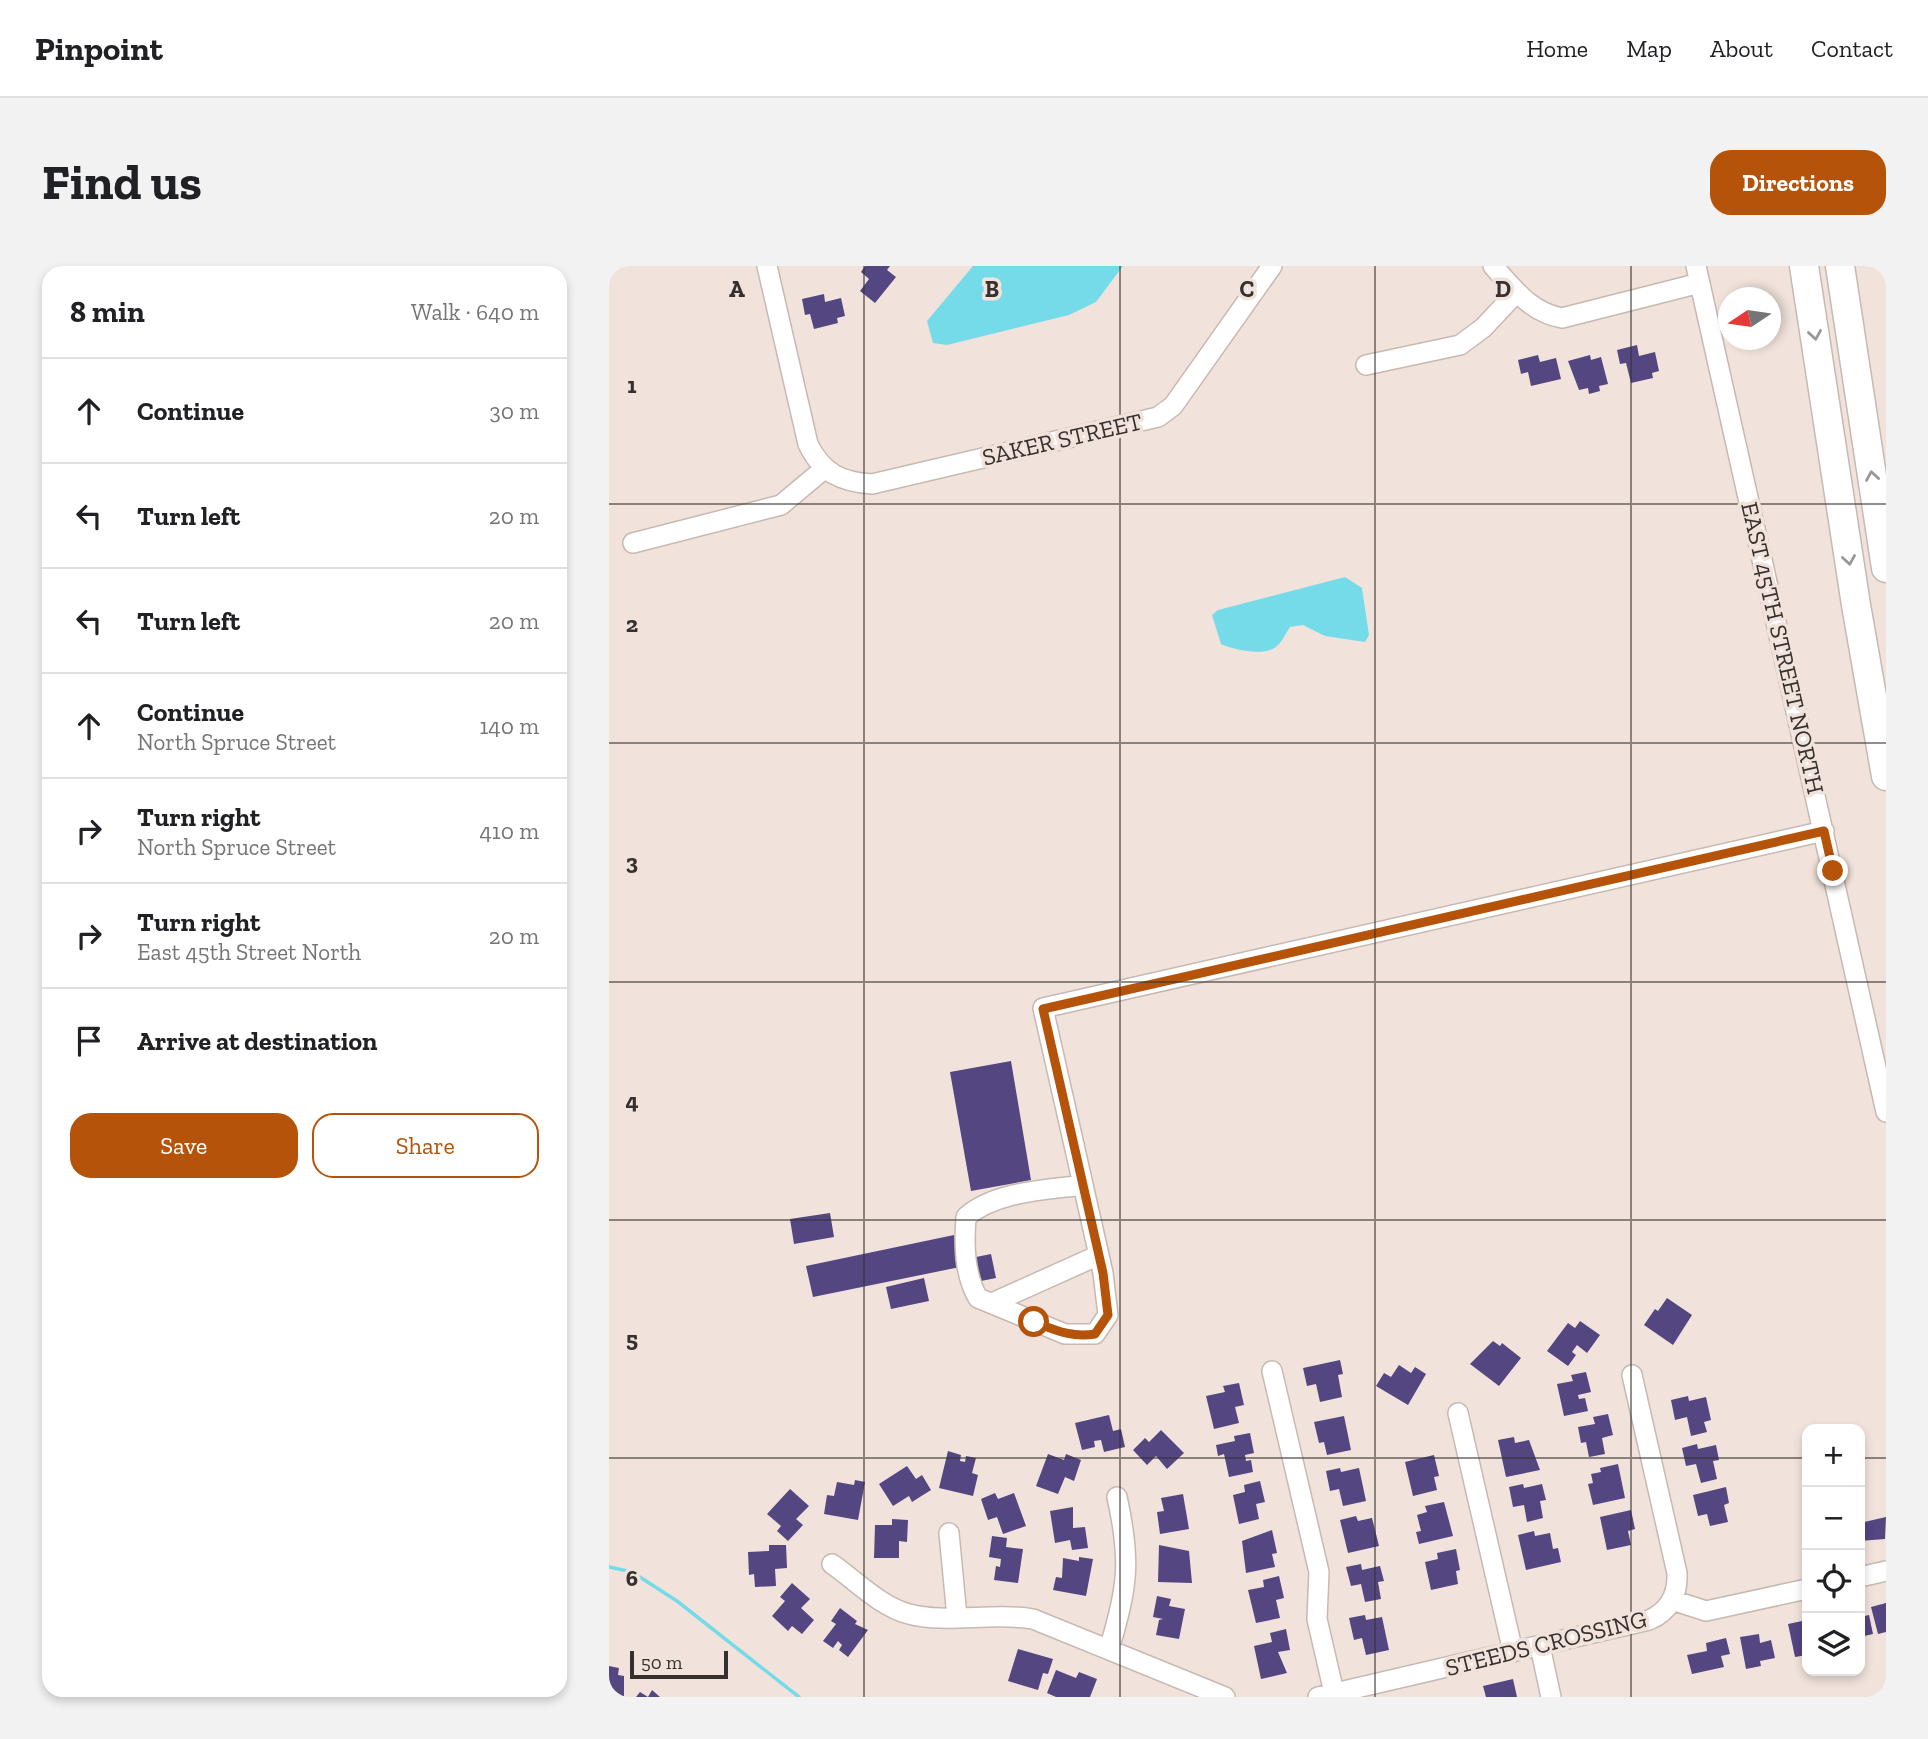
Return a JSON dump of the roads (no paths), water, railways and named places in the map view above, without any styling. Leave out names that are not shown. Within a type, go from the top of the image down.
[{"type":"highway","points":[[1804,267],[1856,605],[1886,776]]},
{"type":"highway","points":[[1841,274],[1886,568]]},
{"type":"street","name":"SAKER STREET","points":[[824,469],[847,482],[872,484],[1159,417],[1173,406],[1272,266]]},
{"type":"street","points":[[1493,266],[1516,293],[1545,314],[1562,317],[1698,274]]},
{"type":"street","points":[[633,543],[781,505],[824,469],[808,444],[771,267]]},
{"type":"street","name":"EAST 45TH STREET NORTH","points":[[1698,274],[1886,1112]]},
{"type":"street","points":[[1366,365],[1460,345],[1483,328],[1516,293]]},
{"type":"street","points":[[1083,1185],[1002,1199],[975,1209],[966,1217],[964,1246],[972,1288],[978,1298],[1065,1334],[1095,1334],[1108,1315],[1101,1264],[1043,1009],[1824,831]]},
{"type":"street","points":[[992,1303],[1101,1264]]},
{"type":"street","points":[[1272,1371],[1319,1572],[1317,1619],[1329,1696]]},
{"type":"street","points":[[1632,1375],[1675,1565],[1677,1585],[1672,1600]]},
{"type":"street","points":[[1458,1413],[1513,1653]]},
{"type":"street","points":[[1109,1649],[1123,1604],[1128,1572],[1117,1497]]},
{"type":"street","points":[[949,1533],[957,1617]]},
{"type":"street","points":[[832,1564],[892,1607],[908,1614],[957,1617],[999,1614],[1033,1619],[1225,1697]]},
{"type":"street","points":[[1865,1576],[1886,1571]]},
{"type":"street","name":"STEEDS CROSSING","points":[[1329,1696],[1649,1620],[1665,1610],[1672,1600],[1706,1611],[1802,1589]]},
{"type":"street","points":[[1540,1646],[1551,1697]]},
{"type":"water","points":[[973,266],[1123,266],[1096,302],[1069,315],[947,345],[933,343],[927,321]]},
{"type":"water","points":[[1345,577],[1362,588],[1369,635],[1365,642],[1325,636],[1303,625],[1290,627],[1279,644],[1265,651],[1241,650],[1221,644],[1212,615],[1218,610]]},
{"type":"waterway","points":[[609,1567],[632,1572],[677,1601],[799,1697]]}]
